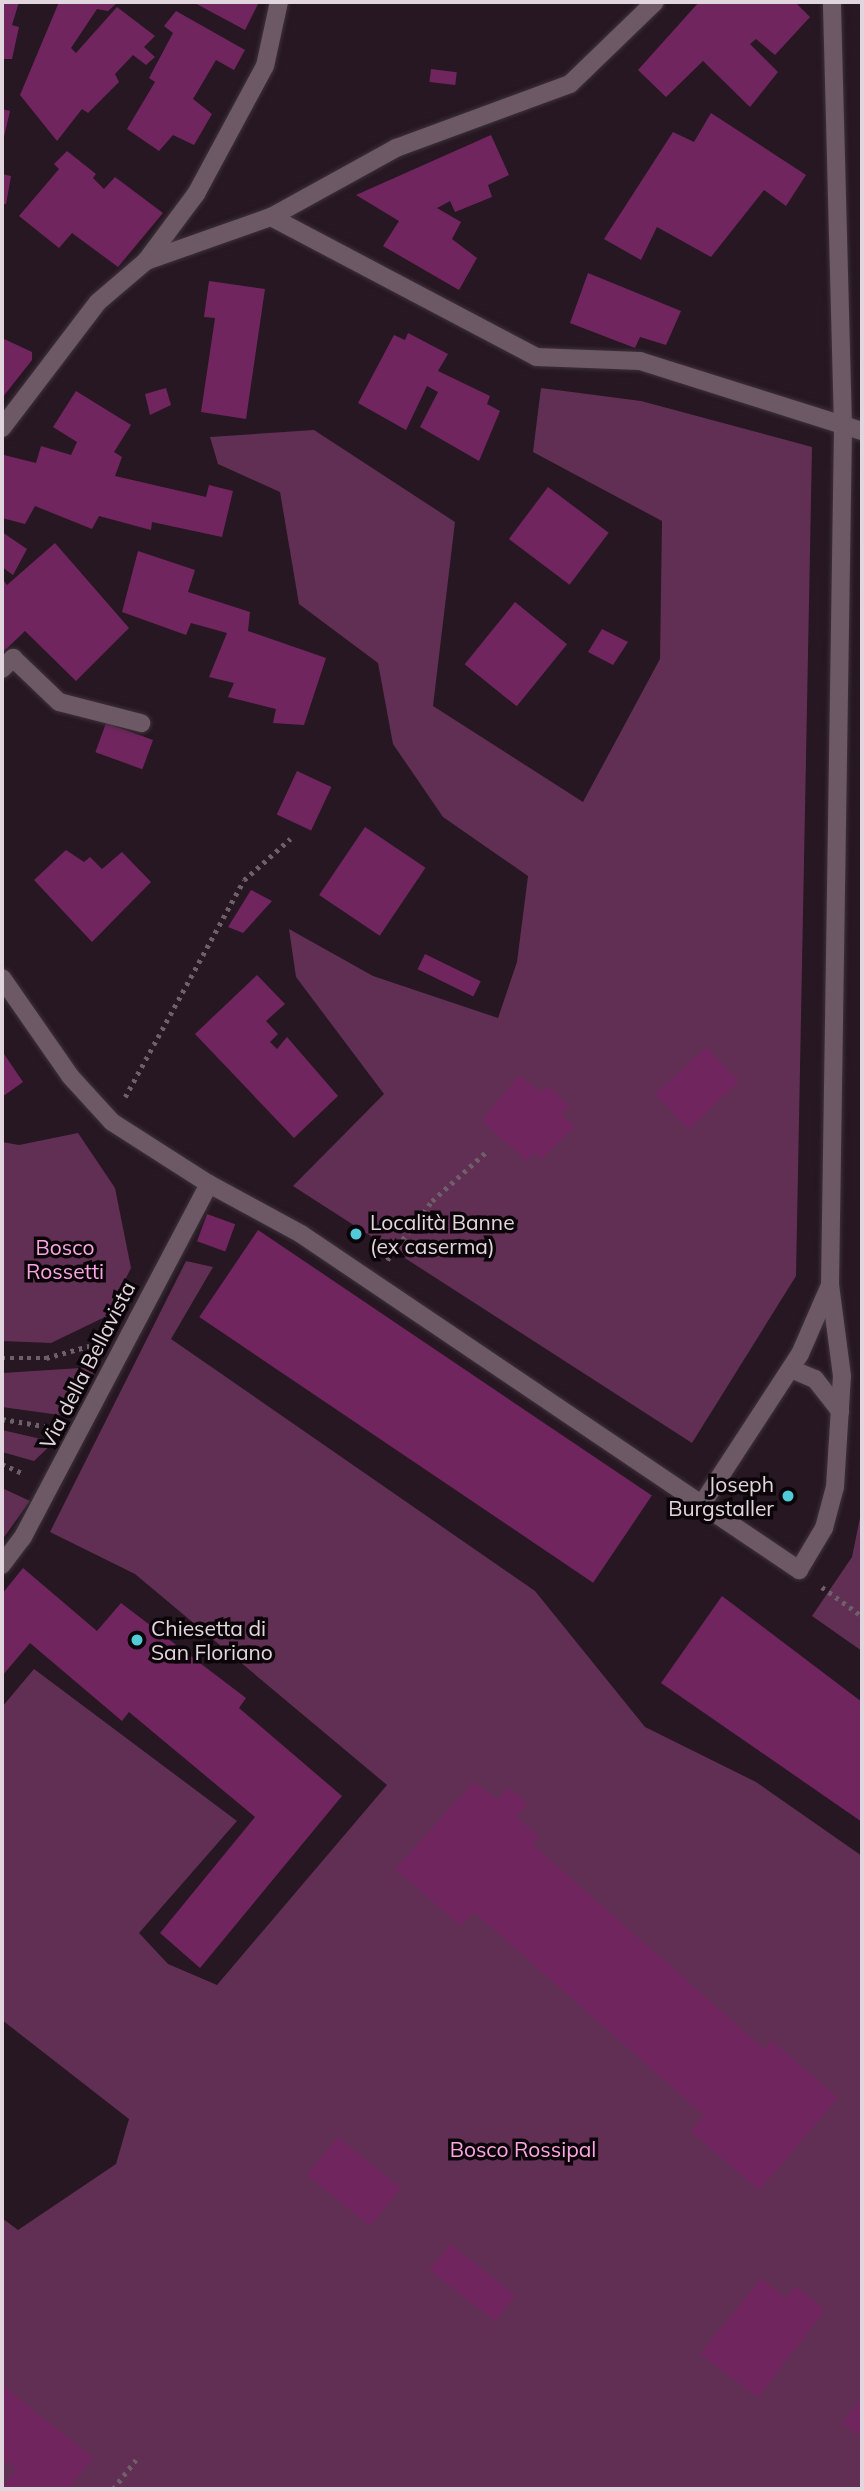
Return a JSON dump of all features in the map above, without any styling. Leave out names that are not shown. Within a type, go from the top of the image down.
[{"type":"street","points":[[2,428],[98,302],[146,261],[196,194],[265,66],[279,2]]},
{"type":"street","points":[[146,261],[271,217],[396,148],[569,84],[656,2]]},
{"type":"street","points":[[2,978],[70,1076],[112,1122],[209,1184],[374,1282],[704,1501],[799,1570],[824,1528],[832,1497],[842,1376],[830,1285],[842,426],[832,2]]},
{"type":"street","points":[[271,217],[536,357],[640,361],[740,388],[862,431]]},
{"type":"street","points":[[2,669],[13,658],[59,702],[141,723]]},
{"type":"street","name":"Via della Bellavista","points":[[2,1564],[22,1538],[209,1184]]},
{"type":"street","points":[[704,1501],[791,1369],[830,1285]]},
{"type":"street","points":[[791,1369],[815,1379],[840,1411]]},
{"type":"path","points":[[112,1122],[244,880],[290,839]]},
{"type":"path","points":[[374,1282],[432,1201],[486,1152]]},
{"type":"path","points":[[2,1358],[56,1355],[89,1346],[134,1323]]},
{"type":"path","points":[[2,1419],[77,1432]]},
{"type":"path","points":[[799,1570],[862,1616]]},
{"type":"path","points":[[113,2489],[136,2459]]},
{"type":"green space","points":[[541,388],[641,401],[812,447],[796,1276],[692,1443],[293,1186],[384,1094],[296,977],[289,929],[373,976],[498,1018],[517,962],[528,876],[443,817],[393,744],[378,663],[299,604],[280,492],[218,464],[210,437],[314,430],[455,522],[433,706],[583,802],[660,659],[662,521],[533,452]]},
{"type":"green space","name":"Bosco Rossetti","points":[[78,1133],[115,1188],[131,1268],[107,1316],[51,1343],[2,1341],[2,1142],[19,1145]]},
{"type":"green space","name":"Bosco Rossipal","points":[[186,1261],[213,1267],[171,1339],[535,1591],[645,1727],[756,1782],[862,1856],[862,2489],[2,2489],[2,2218],[18,2230],[116,2164],[129,2119],[2,2020],[2,1707],[34,1669],[237,1821],[139,1933],[168,1964],[217,1985],[387,1785],[135,1574],[50,1532]]},
{"type":"green space","points":[[97,1367],[67,1416],[2,1407],[2,1373]]},
{"type":"green space","points":[[2,1430],[54,1442],[34,1461],[2,1452]]},
{"type":"green space","points":[[2,1488],[30,1501],[2,1540]]},
{"type":"green space","points":[[862,1508],[862,1651],[812,1616],[852,1557]]},
{"type":"building","points":[[2,2],[19,2],[12,25],[19,27],[12,59],[4,59],[3,65]]},
{"type":"building","points":[[59,2],[118,2],[108,11],[97,9],[71,48],[76,53],[117,7],[155,36],[144,47],[155,57],[146,65],[133,55],[115,74],[119,82],[88,113],[82,109],[57,141],[20,95]]},
{"type":"building","points":[[193,2],[259,2],[245,30]]},
{"type":"building","points":[[699,2],[795,2],[810,17],[775,55],[756,39],[750,44],[778,72],[750,107],[703,61],[666,97],[638,70]]},
{"type":"building","points":[[176,11],[245,50],[234,70],[216,60],[193,99],[212,114],[194,145],[173,135],[159,151],[127,129],[155,82],[149,78],[173,33],[164,26]]},
{"type":"building","points":[[431,69],[457,72],[455,85],[429,82]]},
{"type":"building","points":[[2,109],[10,111],[3,141],[2,141]]},
{"type":"building","points":[[711,113],[806,175],[786,206],[764,190],[711,257],[657,227],[641,260],[604,239],[673,132],[694,142]]},
{"type":"building","points":[[491,135],[509,175],[488,185],[492,197],[455,212],[450,201],[437,208],[461,222],[452,239],[477,258],[459,290],[383,246],[399,221],[356,195]]},
{"type":"building","points":[[67,151],[96,174],[93,178],[104,189],[115,177],[163,213],[118,267],[72,233],[59,248],[19,216],[59,169],[54,164]]},
{"type":"building","points":[[2,174],[11,176],[6,204],[2,204]]},
{"type":"building","points":[[588,273],[681,311],[666,345],[640,337],[635,348],[570,323]]},
{"type":"building","points":[[209,281],[265,289],[246,419],[201,412],[215,318],[204,317]]},
{"type":"building","points":[[408,333],[448,354],[438,371],[490,396],[487,404],[500,411],[479,461],[420,427],[438,392],[427,386],[406,430],[358,403],[394,335],[405,340]]},
{"type":"building","points":[[2,338],[32,352],[32,360],[2,398]]},
{"type":"building","points":[[166,388],[171,405],[150,415],[145,394]]},
{"type":"building","points":[[76,391],[131,425],[114,452],[122,457],[115,476],[206,497],[209,485],[233,491],[222,537],[152,522],[151,530],[99,516],[92,529],[35,506],[25,524],[2,518],[4,455],[36,463],[41,446],[71,455],[77,442],[53,427]]},
{"type":"building","points":[[548,487],[609,533],[570,585],[509,539]]},
{"type":"building","points":[[2,532],[27,549],[13,575],[2,567]]},
{"type":"building","points":[[55,543],[129,628],[76,681],[25,631],[2,653],[2,578],[7,585]]},
{"type":"building","points":[[138,551],[195,570],[188,592],[250,612],[248,631],[326,658],[304,725],[273,723],[276,709],[228,697],[234,683],[209,677],[227,633],[191,623],[186,635],[122,612]]},
{"type":"building","points":[[515,602],[567,644],[517,706],[465,664]]},
{"type":"building","points":[[602,629],[628,642],[613,665],[588,652]]},
{"type":"building","points":[[106,723],[153,740],[142,769],[95,752]]},
{"type":"building","points":[[297,771],[331,787],[311,831],[277,815]]},
{"type":"building","points":[[365,827],[426,868],[380,936],[319,895]]},
{"type":"building","points":[[66,850],[84,862],[90,857],[102,869],[122,852],[151,882],[92,942],[34,880]]},
{"type":"building","points":[[251,890],[272,901],[243,933],[228,927]]},
{"type":"building","points":[[425,954],[481,981],[473,996],[418,969]]},
{"type":"building","points":[[257,975],[285,1004],[266,1021],[278,1034],[270,1042],[277,1049],[287,1037],[338,1096],[294,1138],[195,1034]]},
{"type":"building","points":[[706,1047],[739,1082],[688,1129],[656,1094]]},
{"type":"building","points":[[2,1051],[23,1082],[2,1097]]},
{"type":"building","points":[[519,1075],[541,1092],[548,1086],[569,1105],[561,1115],[575,1126],[541,1159],[535,1152],[527,1161],[482,1121]]},
{"type":"building","points":[[207,1214],[235,1224],[225,1252],[197,1241]]},
{"type":"building","points":[[258,1230],[652,1496],[593,1583],[199,1317]]},
{"type":"building","points":[[23,1568],[97,1631],[121,1603],[246,1698],[239,1708],[342,1796],[200,1968],[160,1933],[255,1817],[129,1712],[122,1721],[30,1643],[2,1676],[2,1594]]},
{"type":"building","points":[[722,1596],[862,1702],[862,1822],[661,1683]]},
{"type":"building","points":[[474,1782],[497,1800],[509,1788],[527,1804],[516,1817],[539,1837],[532,1844],[764,2049],[772,2041],[838,2098],[759,2190],[691,2132],[704,2115],[474,1912],[461,1926],[395,1869]]},
{"type":"building","points":[[338,2137],[401,2188],[370,2226],[307,2175]]},
{"type":"building","points":[[450,2244],[515,2295],[495,2321],[430,2270]]},
{"type":"building","points":[[761,2279],[786,2298],[796,2286],[825,2310],[758,2397],[700,2354]]},
{"type":"building","points":[[2,2385],[93,2458],[68,2489],[2,2489],[16,2469],[2,2457]]},
{"type":"building","points":[[862,2397],[862,2438],[842,2423]]},
{"type":"place","name":"Località Banne (ex caserma)","points":[[356,1234]]},
{"type":"place","name":"Joseph Burgstaller","points":[[788,1496]]},
{"type":"place","name":"Chiesetta di San Floriano","points":[[137,1640]]}]
